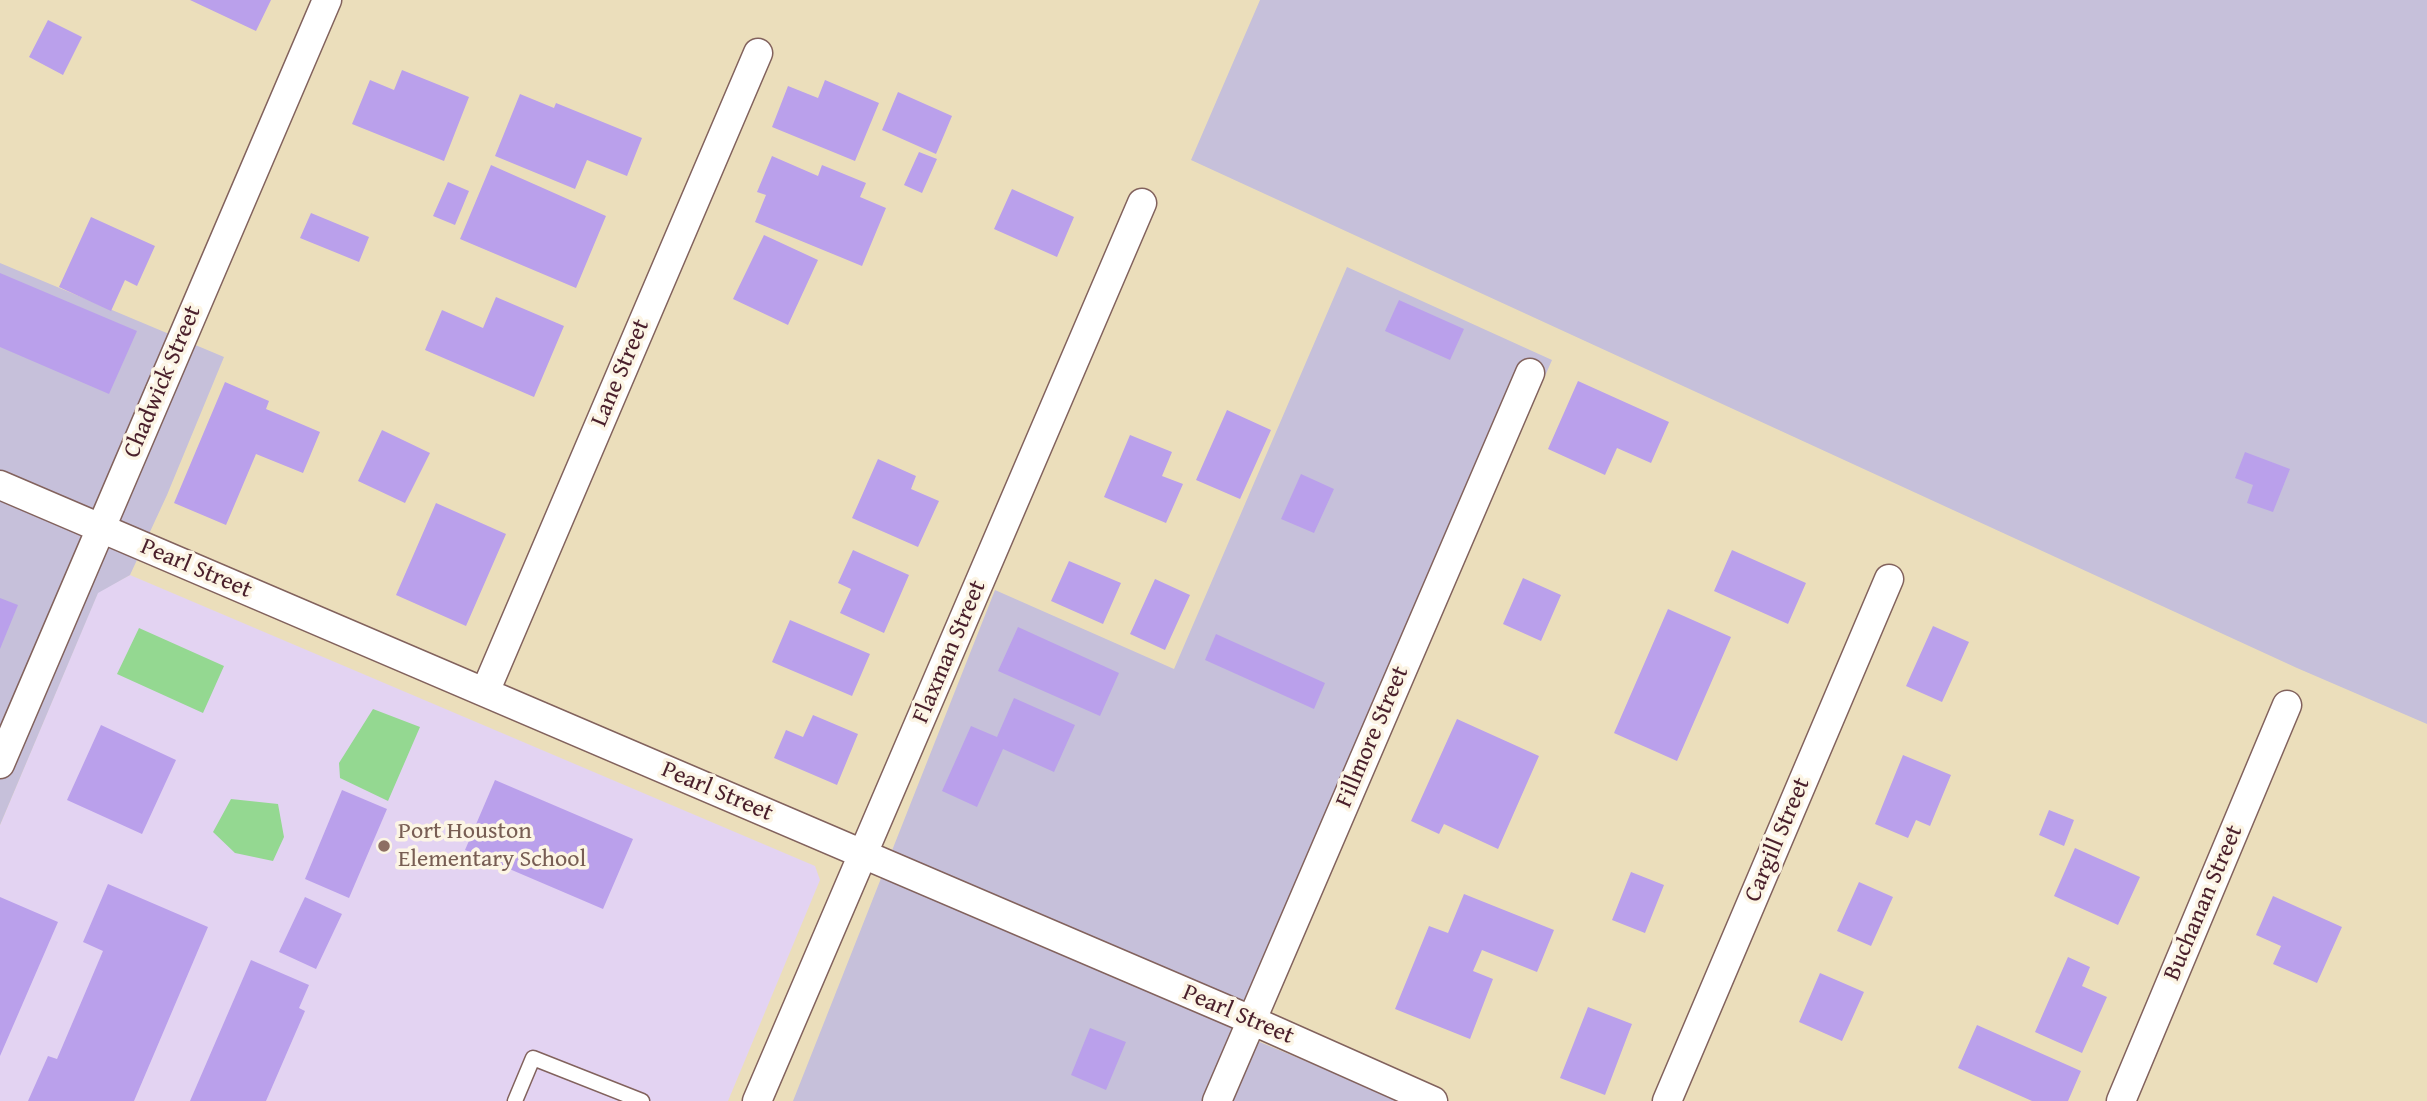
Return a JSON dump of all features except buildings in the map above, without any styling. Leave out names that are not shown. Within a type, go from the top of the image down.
[{"type":"street","name":"Chadwick Street","points":[[0,764],[327,0]]},
{"type":"street","name":"Lane Street","points":[[485,692],[758,53]]},
{"type":"street","name":"Flaxman Street","points":[[757,1101],[1142,203]]},
{"type":"street","name":"Fillmore Street","points":[[1217,1101],[1530,373]]},
{"type":"street","name":"Pearl Street","points":[[0,485],[1251,1020],[1433,1101]]},
{"type":"street","name":"Cargill Street","points":[[1667,1101],[1889,579]]},
{"type":"street","name":"Buchanan Street","points":[[2121,1101],[2287,705]]},
{"type":"lane","points":[[515,1101],[533,1058],[642,1101]]},
{"type":"shaded area","points":[[1260,0],[2427,0],[2427,724],[2297,668],[1191,160]]},
{"type":"shaded area","points":[[0,263],[224,357],[167,495],[130,575],[98,593],[0,825]]},
{"type":"shaded area","points":[[1347,267],[1552,360],[1255,1040],[1402,1101],[793,1101],[995,590],[1174,669]]},
{"type":"shaded area","name":"Port Houston Elementary School","points":[[130,575],[815,866],[820,880],[728,1101],[0,1101],[0,825],[98,592]]},
{"type":"green space","points":[[139,628],[224,666],[203,713],[117,674]]},
{"type":"green space","points":[[373,709],[420,727],[388,801],[340,778],[339,763]]},
{"type":"green space","points":[[231,799],[278,804],[284,837],[273,861],[235,853],[213,832]]},
{"type":"place","name":"Port Houston Elementary School","points":[[384,846]]}]
